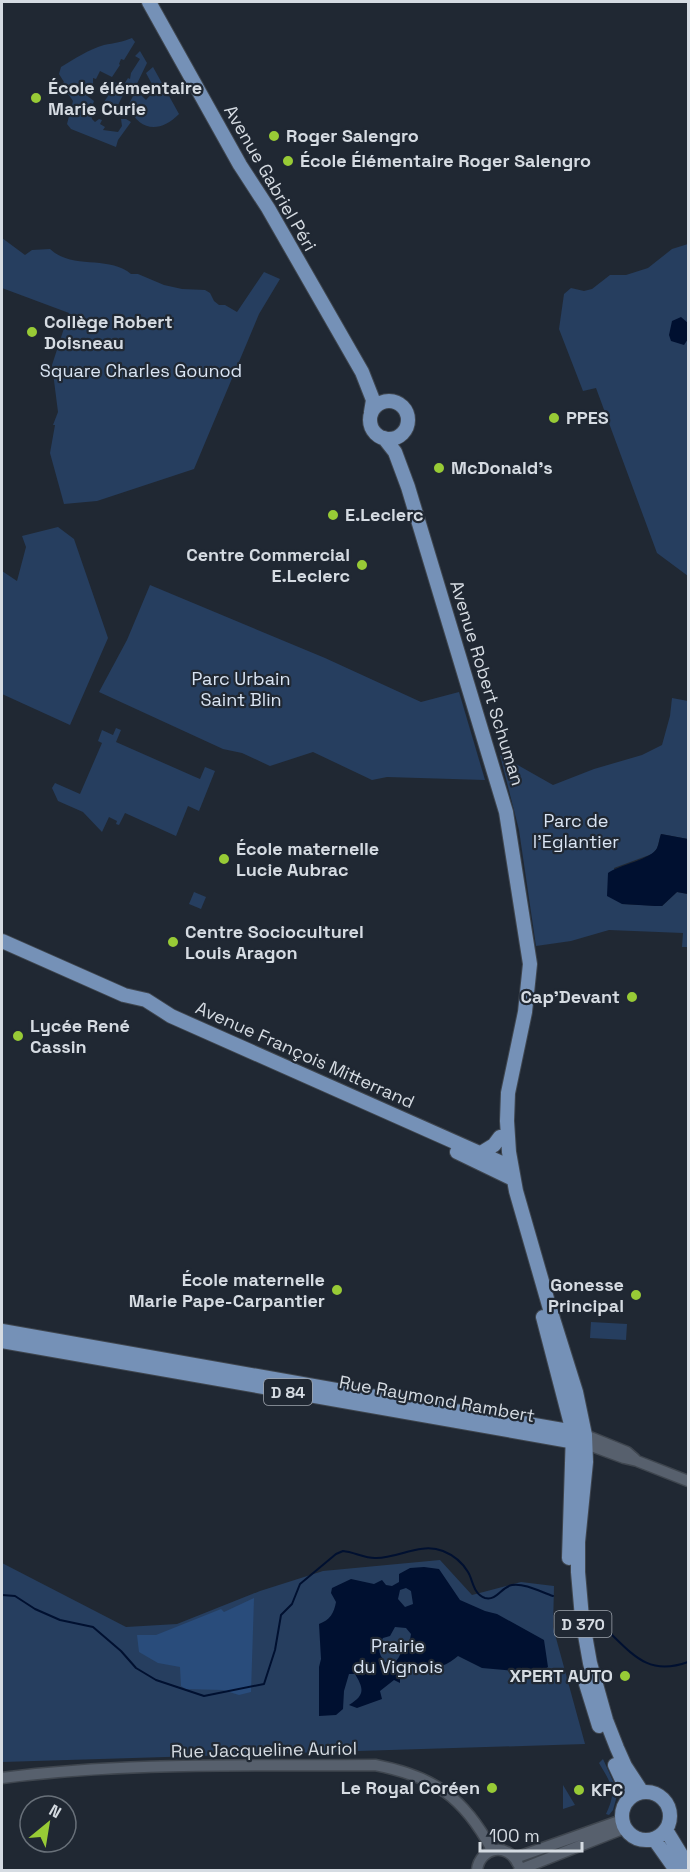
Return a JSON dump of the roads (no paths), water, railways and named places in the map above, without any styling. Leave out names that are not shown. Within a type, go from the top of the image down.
[{"type":"main road","name":"Avenue Gabriel Péri","points":[[149,2],[244,173],[268,208],[362,372],[373,400],[372,412]]},
{"type":"main road","name":"Avenue Gabriel Péri","points":[[362,372],[381,396],[389,400]]},
{"type":"main road","points":[[389,400],[401,404],[408,413],[408,425],[403,433],[392,439],[384,438],[372,429],[370,418],[379,403],[389,400]]},
{"type":"main road","name":"Avenue Robert Schuman","points":[[403,433],[399,445],[404,475]]},
{"type":"main road","name":"Avenue Robert Schuman","points":[[384,438],[395,452],[404,475],[506,812],[530,964],[525,1012],[508,1093],[508,1171]]},
{"type":"main road","name":"Avenue François Mitterrand","points":[[2,941],[124,995],[141,1008],[166,1014],[481,1153],[508,1171]]},
{"type":"main road","name":"Avenue Robert Schuman","points":[[525,1012],[504,1084],[500,1137],[508,1171],[576,1392],[580,1438]]},
{"type":"main road","name":"Avenue François Mitterrand","points":[[424,1128],[449,1148],[508,1171]]},
{"type":"main road","points":[[481,1153],[494,1145],[500,1137]]},
{"type":"main road","name":"Rue Raymond Rambert","points":[[2,1331],[278,1385]]},
{"type":"main road","name":"Rue Raymond Rambert","points":[[2,1341],[278,1385],[580,1438]]},
{"type":"main road","name":"D 370","points":[[580,1438],[586,1465],[578,1542],[578,1572],[585,1637],[606,1720],[625,1766],[642,1792]]},
{"type":"main road","name":"D 370","points":[[580,1438],[568,1536],[570,1590],[577,1645],[595,1715],[628,1793],[628,1800]]},
{"type":"main road","points":[[642,1792],[655,1793],[667,1803],[670,1819],[666,1830],[654,1839],[638,1838],[624,1824],[624,1806],[628,1800],[642,1792]]},
{"type":"main road","points":[[666,1830],[688,1866]]},
{"type":"main road","points":[[654,1839],[676,1870]]},
{"type":"street","points":[[580,1438],[624,1458],[688,1482]]},
{"type":"street","name":"Rue Jacqueline Auriol","points":[[2,1778],[41,1773],[148,1767],[375,1765],[403,1770],[439,1786],[465,1808],[492,1850]]},
{"type":"street","points":[[515,1858],[624,1824]]},
{"type":"street","points":[[477,1870],[481,1858],[492,1850],[507,1851],[515,1858],[519,1870],[624,1824]]},
{"type":"waterway","points":[[2,1595],[15,1596],[35,1609],[60,1620],[93,1627],[121,1651],[136,1668],[156,1680],[204,1696],[264,1684],[275,1650],[281,1615],[292,1604],[300,1584],[336,1554],[343,1551],[383,1558],[426,1548],[434,1549],[443,1551],[460,1562],[468,1572],[478,1593],[485,1598],[493,1598],[512,1585],[528,1587],[553,1596]]},
{"type":"waterway","points":[[607,1630],[634,1655],[652,1665],[663,1667],[688,1662]]},
{"type":"place","name":"École élémentaire Marie Curie","points":[[36,98]]},
{"type":"place","name":"Roger Salengro","points":[[274,136]]},
{"type":"place","name":"École Élémentaire Roger Salengro","points":[[288,161]]},
{"type":"place","name":"Collège Robert Doisneau","points":[[32,332]]},
{"type":"place","name":"PPES","points":[[554,418]]},
{"type":"place","name":"McDonald's","points":[[439,468]]},
{"type":"place","name":"E.Leclerc","points":[[333,515]]},
{"type":"place","name":"Centre Commercial E.Leclerc","points":[[362,565]]},
{"type":"place","name":"École maternelle Lucie Aubrac","points":[[224,859]]},
{"type":"place","name":"Centre Socioculturel Louis Aragon","points":[[173,942]]},
{"type":"place","name":"Cap'Devant","points":[[632,997]]},
{"type":"place","name":"Lycée René Cassin","points":[[18,1036]]},
{"type":"place","name":"École maternelle Marie Pape-Carpantier","points":[[337,1290]]},
{"type":"place","name":"Gonesse Principal","points":[[636,1295]]},
{"type":"place","name":"XPERT AUTO","points":[[625,1676]]},
{"type":"place","name":"Le Royal Coréen","points":[[492,1788]]},
{"type":"place","name":"KFC","points":[[579,1790]]},
{"type":"park label","name":"Square Charles Gounod","points":[[141,371]]},
{"type":"park label","name":"Parc Urbain Saint Blin","points":[[241,689]]},
{"type":"park label","name":"Parc de l'Eglantier","points":[[576,831]]},
{"type":"park label","name":"Prairie du Vignois","points":[[398,1656]]}]
